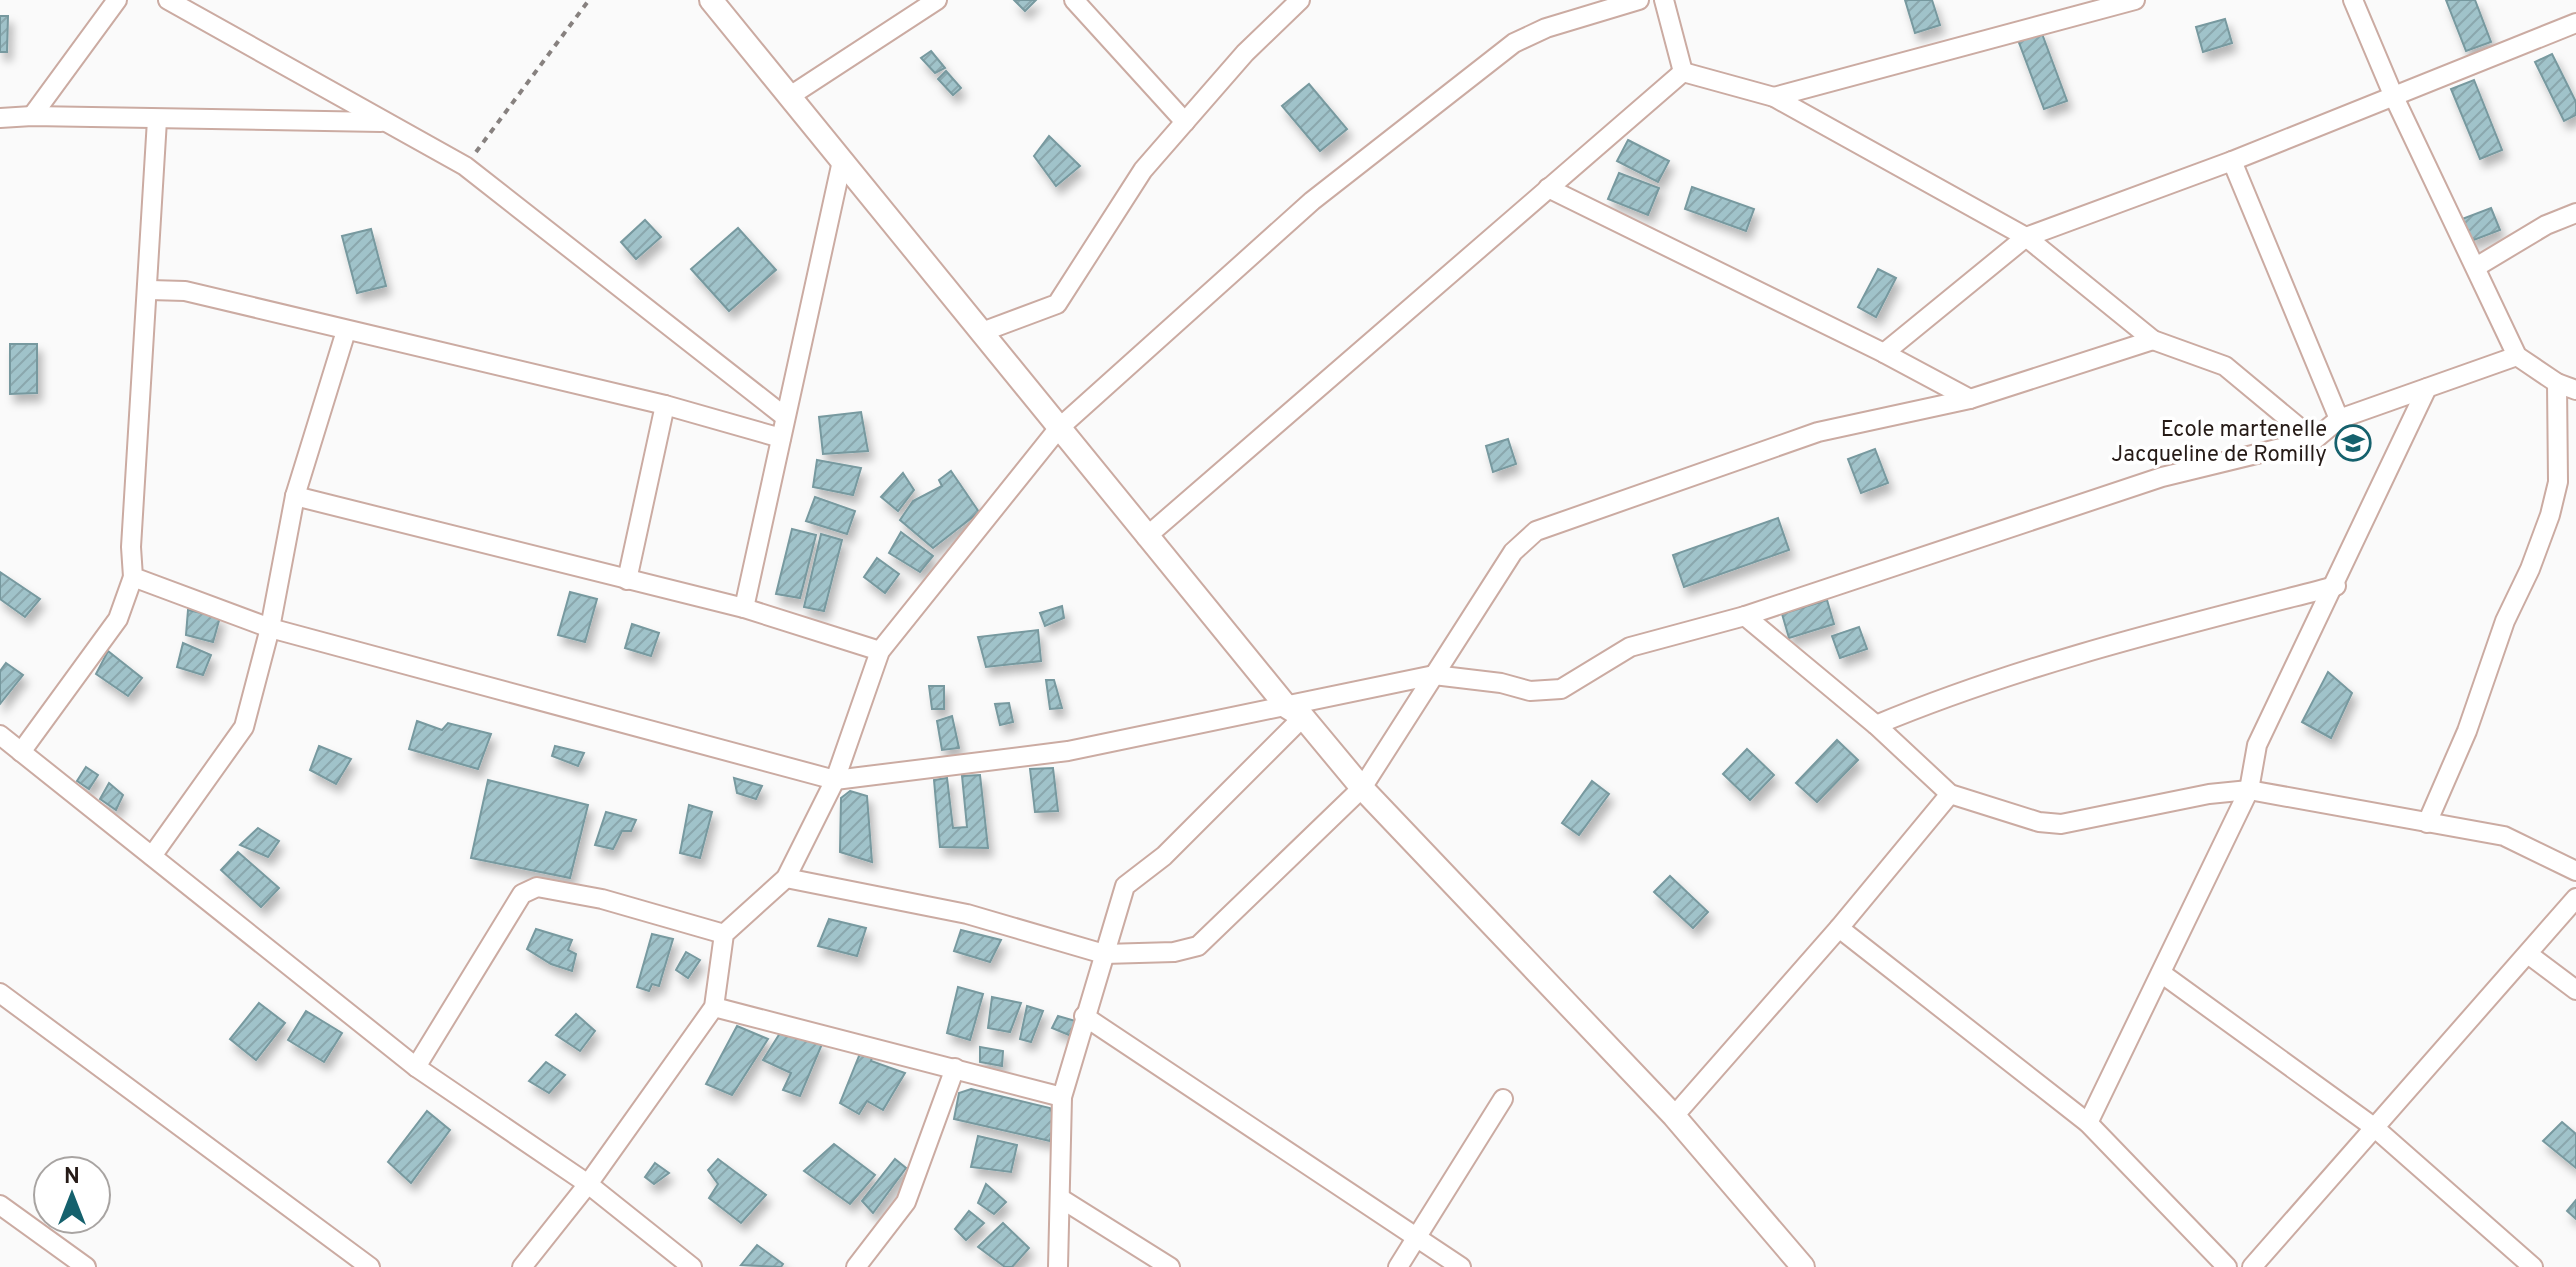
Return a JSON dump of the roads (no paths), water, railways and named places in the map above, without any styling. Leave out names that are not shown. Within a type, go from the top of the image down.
[{"type":"street","points":[[32,116],[117,0]]},
{"type":"street","points":[[168,0],[465,166],[784,416]]},
{"type":"street","points":[[711,0],[1146,537],[1295,712],[1362,788],[1674,1116],[1803,1267]]},
{"type":"street","points":[[790,96],[937,0]]},
{"type":"street","points":[[1074,0],[1185,122]]},
{"type":"street","points":[[982,332],[1057,304],[1143,170],[1245,53],[1300,0]]},
{"type":"street","points":[[522,1267],[588,1184],[714,1007],[724,934],[786,878],[835,780],[880,651],[1058,429],[1312,201],[1514,43],[1546,28],[1639,0]]},
{"type":"street","points":[[1664,0],[1683,72]]},
{"type":"street","points":[[1774,97],[2135,0]]},
{"type":"street","points":[[2353,0],[2394,97],[2517,356],[2557,383],[2576,390]]},
{"type":"street","points":[[1884,353],[2026,237],[2232,161],[2576,23]]},
{"type":"street","points":[[1146,537],[1683,72]]},
{"type":"street","points":[[1683,72],[1774,97],[2026,237],[2153,340],[2225,366],[2314,440]]},
{"type":"street","points":[[2,122],[32,116],[385,122]]},
{"type":"street","points":[[21,752],[118,619],[133,577],[131,547],[150,290],[157,120]]},
{"type":"street","points":[[744,608],[842,161]]},
{"type":"street","points":[[2232,161],[2339,419]]},
{"type":"street","points":[[1548,188],[1884,353],[1970,399]]},
{"type":"street","points":[[2476,267],[2546,225],[2576,213]]},
{"type":"street","points":[[150,290],[185,291],[665,405],[781,438]]},
{"type":"street","points":[[152,856],[244,727],[270,628],[295,496],[346,331]]},
{"type":"street","points":[[786,878],[967,914],[1104,954],[1174,952],[1198,946],[1362,788],[1513,552],[1536,531],[1818,432],[1970,399],[2153,340]]},
{"type":"street","points":[[133,577],[270,628],[835,780],[1068,751],[1295,712],[1434,675],[1501,683],[1530,691],[1561,689],[1630,647],[1745,616],[2162,477],[2314,440],[2339,419],[2517,356]]},
{"type":"street","points":[[2427,823],[2467,731],[2505,621],[2550,515],[2558,482],[2557,383]]},
{"type":"street","points":[[2088,1123],[2249,790],[2257,745],[2336,586],[2427,388]]},
{"type":"street","points":[[627,580],[665,405]]},
{"type":"street","points":[[295,496],[744,608],[880,651]]},
{"type":"street","points":[[1876,725],[1965,688],[2103,645],[2336,586]]},
{"type":"street","points":[[1745,616],[1876,725],[1950,794],[2039,822],[2061,824],[2209,794],[2249,790],[2504,836],[2576,871]]},
{"type":"street","points":[[1058,1267],[1062,1097],[1125,886],[1164,856],[1295,712]]},
{"type":"street","points":[[0,735],[416,1067],[588,1184],[692,1267]]},
{"type":"street","points":[[1674,1116],[1839,928],[1950,794]]},
{"type":"street","points":[[416,1067],[522,894],[537,887],[602,899],[724,934]]},
{"type":"street","points":[[2252,1267],[2576,898]]},
{"type":"street","points":[[1839,928],[2088,1123],[2227,1267]]},
{"type":"street","points":[[2528,954],[2576,990]]},
{"type":"street","points":[[2161,973],[2375,1128],[2525,1265]]},
{"type":"street","points":[[0,993],[370,1267]]},
{"type":"street","points":[[714,1007],[1062,1097]]},
{"type":"street","points":[[1084,1016],[1461,1267]]},
{"type":"street","points":[[856,1267],[906,1202],[955,1068]]},
{"type":"street","points":[[1398,1267],[1503,1099]]},
{"type":"street","points":[[1060,1198],[1170,1267]]},
{"type":"street","points":[[0,1205],[64,1261],[86,1267]]},
{"type":"place","name":"Ecole martenelle Jacqueline de Romilly","points":[[2353,443]]}]
